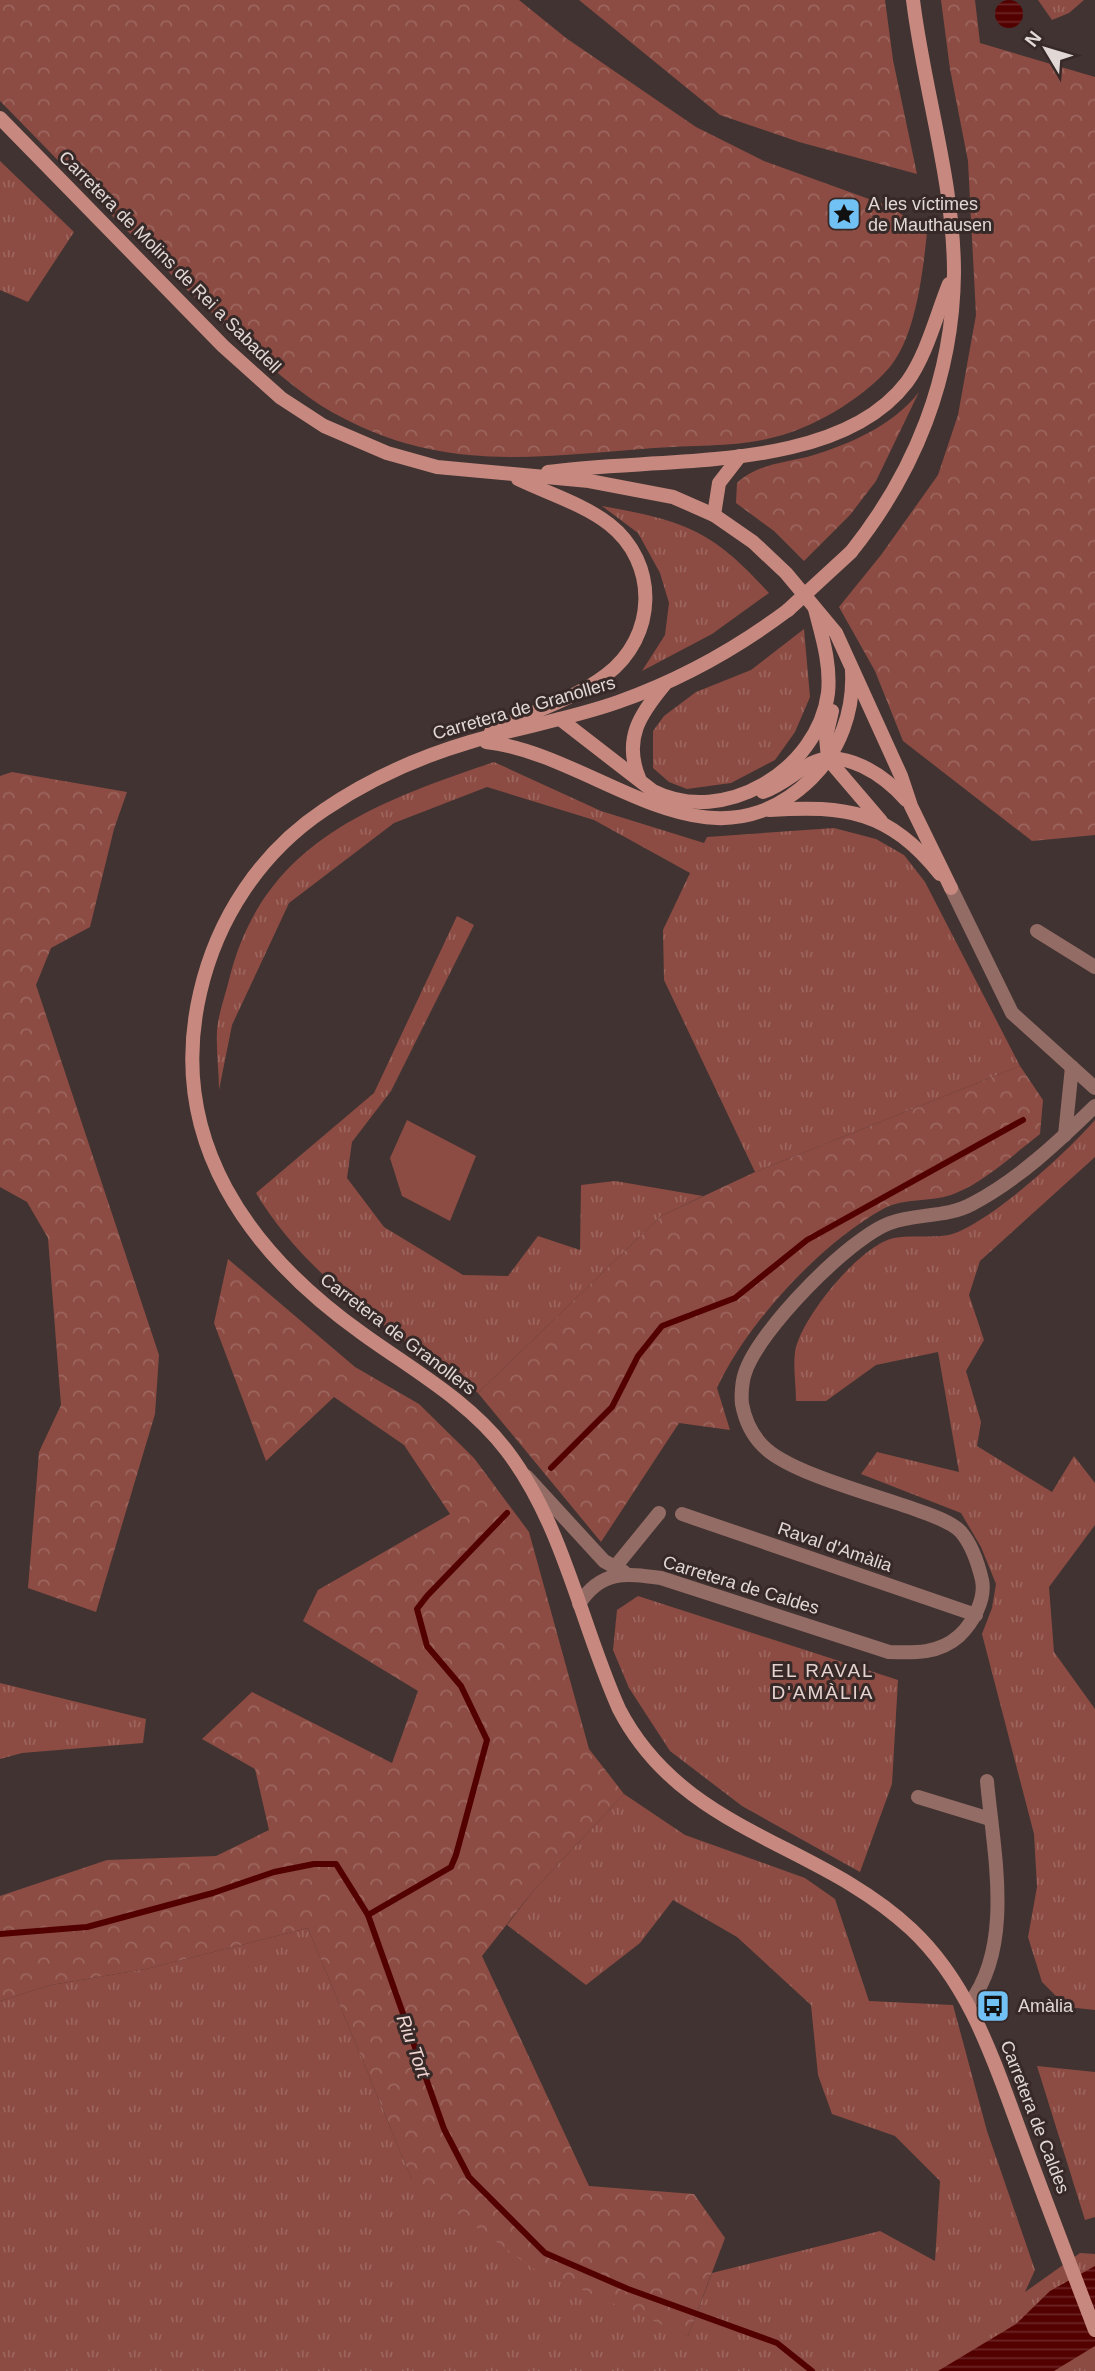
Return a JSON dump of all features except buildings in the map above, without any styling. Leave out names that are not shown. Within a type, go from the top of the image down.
[{"type":"main road","name":"Carretera de Granollers","points":[[579,1604],[551,1528],[523,1473],[504,1447],[466,1408],[335,1314],[304,1287],[259,1240],[219,1179],[199,1120],[193,1077],[194,1029],[204,975],[222,929],[262,864],[322,811],[392,771],[474,741],[560,719],[666,683],[725,653],[788,610],[851,552],[898,486],[927,423],[945,358],[954,273],[942,174],[913,0]]},
{"type":"main road","name":"Carretera de Molins de Rei a Sabadell","points":[[0,118],[223,346],[261,382],[303,414],[345,437],[413,462],[463,472],[589,481],[656,493],[714,515],[753,542],[786,573],[836,633],[901,776],[911,806]]},
{"type":"main road","points":[[515,476],[590,466],[740,456],[794,447],[828,437],[871,414],[895,395],[915,370],[954,273]]},
{"type":"main road","points":[[714,515],[719,483],[740,456]]},
{"type":"main road","points":[[474,741],[574,694],[606,675],[635,641],[644,624],[647,601],[638,560],[617,531],[596,515],[515,476]]},
{"type":"main road","points":[[814,607],[834,699],[826,737],[828,758],[882,822],[928,860],[951,888]]},
{"type":"main road","points":[[768,810],[805,784],[828,758],[848,716],[853,688],[852,666]]},
{"type":"main road","points":[[736,797],[761,787],[799,756],[820,723],[829,675]]},
{"type":"main road","points":[[639,780],[632,756],[634,727],[666,683]]},
{"type":"main road","points":[[560,719],[653,791],[679,802],[736,797],[782,785],[811,763],[828,758],[878,774],[911,806],[951,888]]},
{"type":"main road","points":[[474,741],[514,746],[544,755],[676,814],[739,818],[768,810],[827,809],[858,813],[882,822]]},
{"type":"main road","name":"Carretera de Caldes","points":[[579,1604],[619,1709],[628,1726],[659,1765],[705,1806],[758,1836],[833,1871],[888,1909],[935,1954],[953,1976],[969,2004],[1005,2092],[1095,2330]]},
{"type":"street","points":[[951,888],[1012,1013],[1095,1088]]},
{"type":"street","points":[[1037,931],[1095,967]]},
{"type":"street","points":[[1065,1135],[1072,1067]]},
{"type":"street","points":[[976,1615],[983,1586],[978,1561],[960,1530],[929,1514],[789,1463],[764,1447],[746,1422],[742,1402],[745,1372],[766,1336],[804,1292],[862,1238],[891,1222],[930,1217],[969,1206],[1046,1154],[1095,1106]]},
{"type":"street","points":[[523,1473],[604,1561],[620,1570]]},
{"type":"street","points":[[579,1604],[587,1591],[620,1570],[659,1513]]},
{"type":"street","name":"Raval d'Amàlia","points":[[682,1514],[976,1615]]},
{"type":"street","name":"Carretera de Caldes","points":[[620,1570],[661,1578],[889,1652],[919,1653],[946,1646],[976,1615]]},
{"type":"street","points":[[969,2004],[983,1986],[989,1965],[996,1895],[986,1781]]},
{"type":"street","points":[[918,1797],[990,1819]]},
{"type":"green space","points":[[0,0],[519,0],[566,38],[696,127],[764,161],[891,207],[927,232],[917,303],[906,339],[889,368],[849,403],[800,429],[753,442],[535,457],[497,457],[459,454],[384,436],[329,410],[269,365],[170,273],[0,101]]},
{"type":"green space","points":[[579,0],[885,0],[893,60],[917,174],[799,142],[720,115]]},
{"type":"green space","points":[[941,0],[975,0],[980,43],[1095,77],[1095,835],[1032,841],[903,741],[875,671],[839,607],[881,555],[938,475],[958,415],[976,315],[968,161],[950,69]]},
{"type":"green space","points":[[1038,0],[1084,0],[1069,13],[1052,20]]},
{"type":"green space","points":[[0,161],[74,232],[28,302],[0,290]]},
{"type":"green space","points":[[919,392],[876,481],[850,515],[804,561],[774,531],[736,503],[737,483],[752,472],[838,447],[869,433],[896,415]]},
{"type":"green space","points":[[602,506],[655,517],[695,531],[731,555],[769,593],[712,634],[642,671],[665,635],[669,603],[660,573],[638,533]]},
{"type":"green space","points":[[804,629],[810,697],[795,732],[775,760],[731,783],[687,789],[669,782],[653,768],[653,731],[664,716],[696,692],[751,670]]},
{"type":"green space","points":[[494,762],[601,811],[704,843],[707,837],[834,828],[876,839],[904,855],[925,882],[1020,1066],[755,1172],[664,980],[663,930],[690,873],[594,820],[487,787],[394,823],[289,903],[232,1025],[219,1090],[217,1038],[220,1012],[245,933],[267,894],[295,862],[328,835],[406,794]]},
{"type":"green space","points":[[12,772],[127,792],[114,829],[90,927],[51,948],[36,985],[159,1355],[155,1414],[96,1612],[28,1588],[39,1452],[61,1405],[48,1238],[27,1202],[0,1187],[0,776]]},
{"type":"green space","points":[[457,916],[474,925],[391,1091],[352,1142],[347,1178],[384,1227],[463,1275],[508,1276],[538,1236],[580,1250],[581,1185],[615,1181],[703,1196],[661,1216],[478,1393],[386,1327],[328,1279],[301,1253],[256,1193],[374,1093]]},
{"type":"green space","points":[[1020,1066],[1043,1100],[1040,1134],[967,1188],[947,1196],[900,1203],[883,1209],[859,1224],[811,1264],[766,1312],[730,1363],[717,1388],[730,1430],[679,1423],[601,1542],[478,1393],[661,1216],[755,1172]]},
{"type":"green space","points":[[407,1120],[476,1156],[450,1221],[402,1196],[390,1158]]},
{"type":"green space","points":[[1095,1120],[1095,1157],[980,1261],[969,1295],[984,1340],[966,1371],[981,1422],[977,1446],[1052,1492],[1074,1456],[1095,1483],[1095,1525],[1049,1587],[1054,1652],[1095,1709],[1095,2010],[1067,2007],[1042,1982],[1028,1937],[1037,1887],[1034,1834],[982,1634],[992,1608],[996,1584],[981,1547],[961,1513],[861,1474],[877,1452],[959,1472],[938,1352],[876,1365],[826,1401],[796,1401],[794,1364],[799,1338],[808,1321],[834,1285],[865,1254],[894,1238],[951,1234],[975,1223],[1031,1182]]},
{"type":"green space","points":[[228,1259],[355,1367],[419,1404],[474,1458],[529,1532],[589,1749],[624,1794],[533,1891],[482,1956],[589,2186],[694,2194],[725,2238],[688,2336],[532,2268],[412,2180],[308,1928],[146,1969],[51,1985],[0,2001],[0,1896],[107,1860],[216,1856],[269,1830],[255,1769],[202,1739],[252,1692],[392,1763],[418,1691],[303,1621],[318,1590],[450,1514],[404,1445],[334,1397],[266,1461],[214,1323]]},
{"type":"green space","points":[[638,1596],[898,1680],[892,1784],[860,1872],[742,1806],[670,1751],[629,1688],[613,1650],[617,1610]]},
{"type":"green space","points":[[0,1683],[146,1719],[143,1743],[22,1753],[0,1759]]},
{"type":"green space","points":[[624,1794],[685,1835],[805,1878],[835,1899],[869,2001],[953,2005],[987,2131],[1035,2270],[1025,2292],[1080,2253],[1095,2254],[1095,2371],[0,2371],[0,2001],[51,1985],[146,1969],[308,1928],[412,2180],[688,2336],[712,2273],[880,2231],[935,2261],[940,2181],[895,2136],[832,2114],[818,2075],[811,2005],[737,1937],[673,1900],[640,1943],[586,1985],[507,1925],[533,1891]]},
{"type":"green space","points":[[1037,2066],[1095,2072],[1095,2217],[1085,2220]]},
{"type":"shaded area","points":[[1009,0],[1019,4],[1023,14],[1019,24],[1009,28],[999,24],[995,14],[999,4]]},
{"type":"shaded area","points":[[1095,2266],[1095,2346],[1054,2371],[938,2371],[1016,2324],[1050,2291]]},
{"type":"waterway","points":[[551,1468],[612,1407],[638,1356],[662,1326],[735,1298],[807,1240],[1023,1120]]},
{"type":"waterway","points":[[368,1915],[451,1867],[456,1855],[487,1740],[461,1686],[427,1646],[417,1609],[507,1513]]},
{"type":"waterway","name":"Riu Tort","points":[[0,1934],[87,1927],[213,1893],[274,1872],[314,1864],[336,1864],[368,1915],[444,2129],[469,2177],[545,2253],[628,2289],[777,2343],[812,2371]]},
{"type":"place","name":"A les víctimes de Mauthausen","points":[[844,214]]},
{"type":"place","name":"Amàlia","points":[[993,2006]]},
{"type":"district","name":"EL RAVAL D'AMÀLIA","points":[[823,1681]]}]
